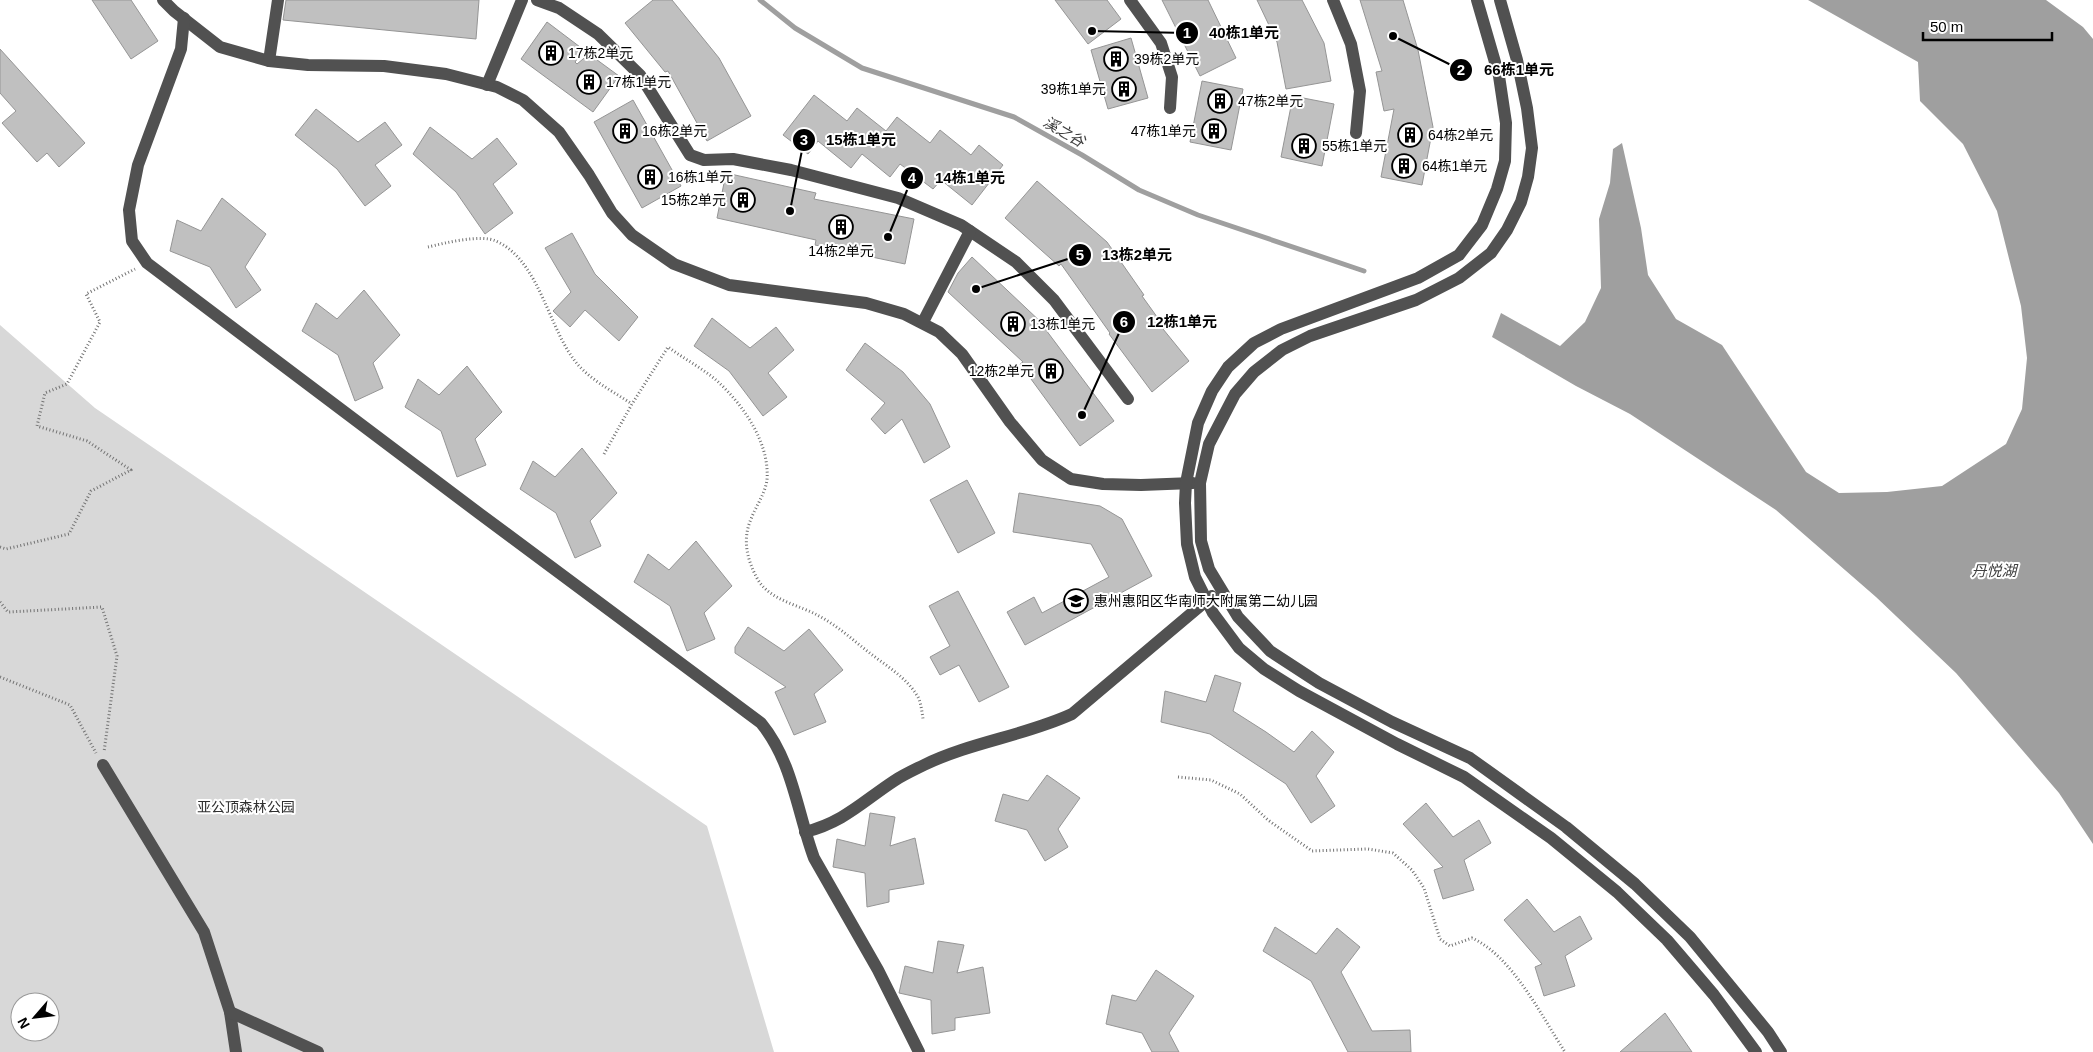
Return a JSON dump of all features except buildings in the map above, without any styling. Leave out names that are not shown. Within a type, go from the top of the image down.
[{"type":"street","points":[[163,0],[220,47],[269,61],[308,65],[384,66],[446,74],[487,85],[523,100],[559,132],[589,175],[612,213],[632,234],[674,264],[729,285],[866,303],[904,314],[923,322],[940,332],[962,354],[1010,422],[1042,460],[1071,479],[1103,484],[1141,486],[1200,483]]},
{"type":"street","points":[[269,61],[278,0]]},
{"type":"street","points":[[487,85],[522,0]]},
{"type":"street","points":[[537,0],[559,8],[598,34],[640,74],[690,155],[704,160],[733,159],[791,170],[898,198],[970,231],[1016,262],[1054,300],[1128,399]]},
{"type":"street","points":[[1130,0],[1161,43],[1172,77],[1170,108]]},
{"type":"street","points":[[1333,0],[1351,44],[1360,92],[1356,133]]},
{"type":"street","points":[[1477,0],[1499,76],[1506,123],[1505,161],[1498,189],[1482,225],[1459,255],[1418,278],[1281,329],[1254,343],[1228,367],[1212,391],[1198,424],[1186,483],[1187,544],[1195,577],[1213,613],[1239,648],[1264,669],[1299,691],[1397,744],[1464,777],[1551,838],[1617,892],[1667,940],[1714,996],[1756,1052]]},
{"type":"street","points":[[1500,0],[1517,60],[1527,108],[1532,148],[1528,177],[1521,202],[1507,230],[1491,253],[1459,278],[1416,300],[1310,336],[1282,350],[1254,372],[1235,394],[1209,444],[1200,483],[1201,540],[1209,569],[1238,617],[1270,652],[1319,683],[1392,722],[1470,758],[1566,827],[1635,884],[1690,937],[1768,1032],[1781,1052]]},
{"type":"street","points":[[184,18],[181,49],[138,165],[129,210],[132,241],[147,263],[464,503],[761,723],[771,735],[783,759],[814,858],[878,970],[919,1052]]},
{"type":"street","points":[[923,322],[970,231]]},
{"type":"street","points":[[806,832],[833,823],[859,808],[894,780],[926,764],[955,752],[1045,726],[1072,714],[1221,589]]},
{"type":"street","points":[[103,765],[204,932],[230,1012],[236,1052]]},
{"type":"street","points":[[230,1012],[318,1052]]},
{"type":"path","points":[[428,247],[466,239],[495,240],[510,251],[527,269],[563,340],[579,365],[597,381],[632,404]]},
{"type":"path","points":[[0,547],[6,548],[69,534],[91,491],[131,470],[87,441],[37,426],[45,393],[67,384],[100,322],[86,294],[147,263]]},
{"type":"path","points":[[604,454],[632,404],[668,347],[714,379],[736,400],[754,428],[766,456],[767,481],[759,504],[750,520],[745,546],[759,582],[776,596],[800,609],[818,615],[900,674],[919,698],[923,719]]},
{"type":"path","points":[[0,602],[8,612],[102,607],[117,656],[103,765]]},
{"type":"path","points":[[0,677],[70,706],[103,765]]},
{"type":"path","points":[[1178,777],[1212,780],[1240,794],[1268,820],[1312,851],[1368,849],[1393,853],[1412,870],[1424,888],[1440,939],[1450,946],[1472,938],[1484,944],[1504,961],[1566,1052]]},
{"type":"green space","name":"亚公顶森林公园","points":[[0,325],[95,408],[707,826],[774,1052],[0,1052]]},
{"type":"water","name":"丹悦湖","points":[[1808,0],[2046,0],[2083,27],[2093,39],[2093,844],[2059,793],[1956,673],[1876,597],[1776,510],[1630,414],[1576,386],[1492,337],[1501,313],[1560,346],[1585,322],[1601,288],[1599,219],[1610,183],[1613,149],[1622,143],[1641,228],[1648,275],[1676,319],[1722,345],[1806,472],[1839,493],[1887,492],[1942,486],[2006,444],[2022,409],[2027,358],[2021,306],[1997,211],[1963,144],[1920,101],[1918,62]]},
{"type":"waterway","name":"溪之谷","points":[[760,0],[795,28],[862,68],[1014,117],[1139,190],[1198,215],[1364,271]]},
{"type":"place","name":"40栋1单元","points":[[1092,31]]},
{"type":"place","name":"66栋1单元","points":[[1393,36]]},
{"type":"place","name":"17栋2单元","points":[[551,53]]},
{"type":"place","name":"39栋2单元","points":[[1116,59]]},
{"type":"place","name":"17栋1单元","points":[[589,82]]},
{"type":"place","name":"39栋1单元","points":[[1124,89]]},
{"type":"place","name":"47栋2单元","points":[[1220,101]]},
{"type":"place","name":"16栋2单元","points":[[625,131]]},
{"type":"place","name":"47栋1单元","points":[[1214,131]]},
{"type":"place","name":"64栋2单元","points":[[1410,135]]},
{"type":"place","name":"55栋1单元","points":[[1304,146]]},
{"type":"place","name":"64栋1单元","points":[[1404,166]]},
{"type":"place","name":"16栋1单元","points":[[650,177]]},
{"type":"place","name":"15栋2单元","points":[[743,200]]},
{"type":"place","name":"15栋1单元","points":[[790,211]]},
{"type":"place","name":"14栋2单元","points":[[841,227]]},
{"type":"place","name":"14栋1单元","points":[[888,237]]},
{"type":"place","name":"13栋2单元","points":[[976,289]]},
{"type":"place","name":"13栋1单元","points":[[1013,324]]},
{"type":"place","name":"12栋2单元","points":[[1051,371]]},
{"type":"place","name":"12栋1单元","points":[[1082,415]]},
{"type":"place","name":"惠州惠阳区华南师大附属第二幼儿园","points":[[1076,601]]}]
